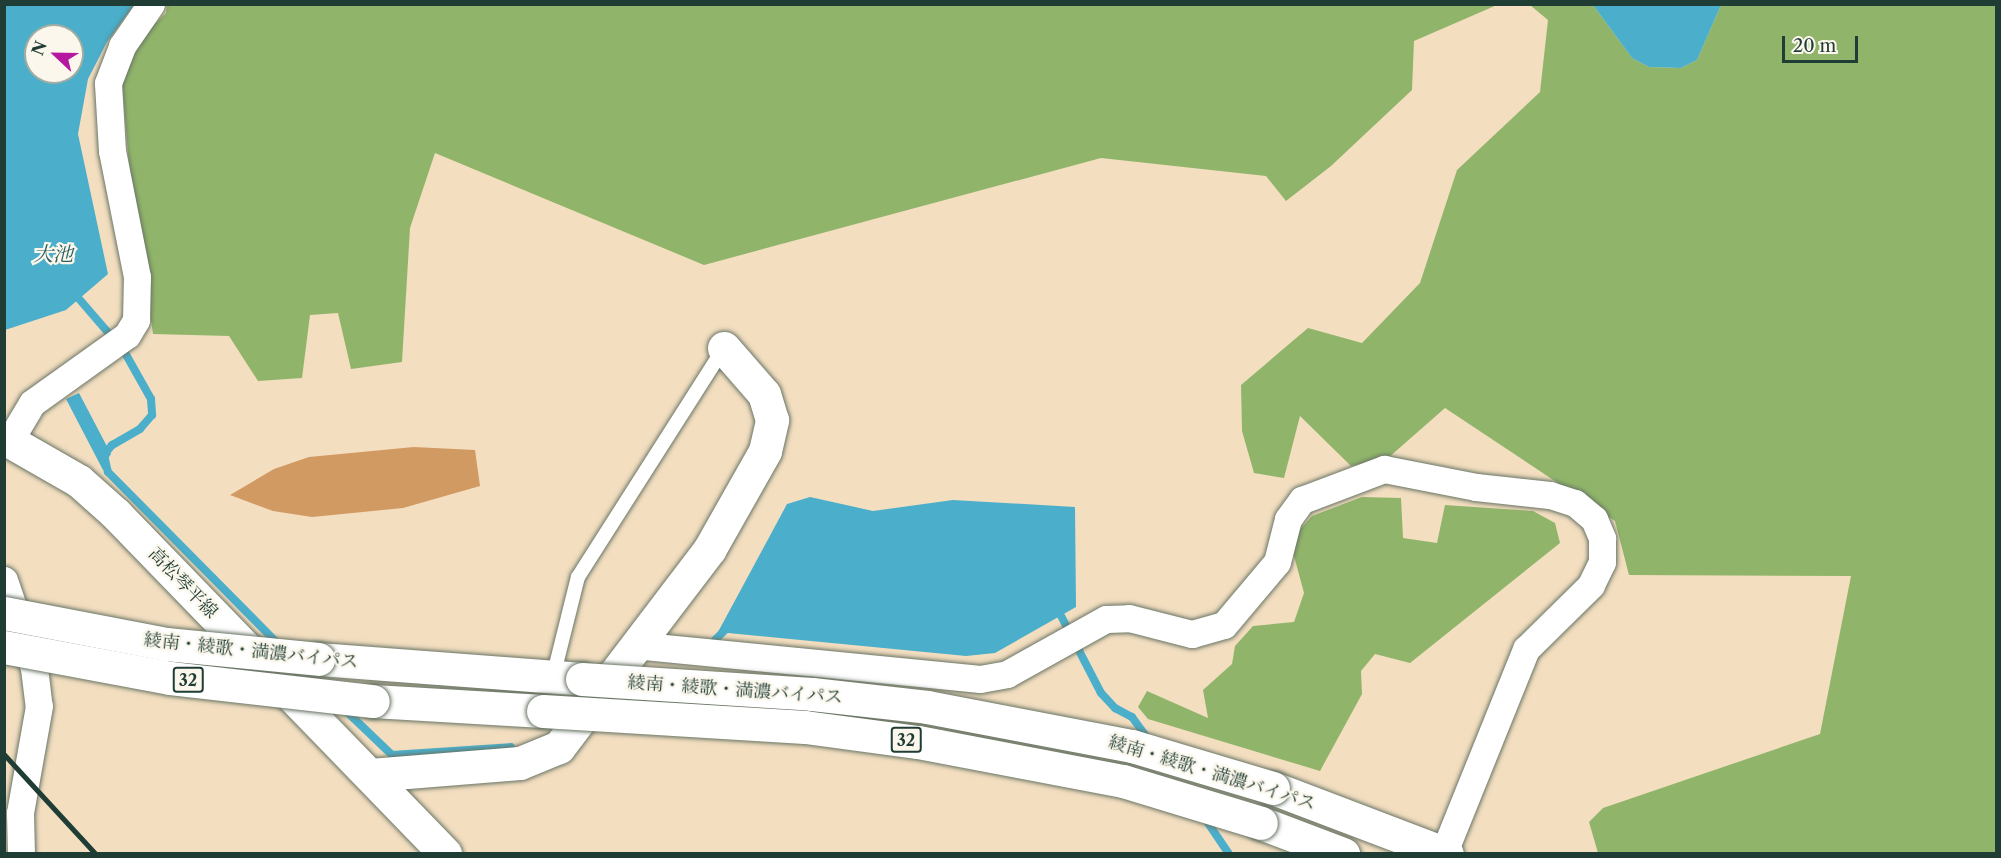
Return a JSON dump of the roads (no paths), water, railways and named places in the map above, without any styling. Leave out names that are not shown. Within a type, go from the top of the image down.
[{"type":"main road","points":[[370,775],[520,764],[559,747],[634,645],[709,550],[765,451],[772,420],[764,394],[724,348]]},
{"type":"main road","name":"高松琴平線","points":[[8,439],[79,480],[116,514],[445,854]]},
{"type":"main road","name":"綾南・綾歌・満濃バイパス","points":[[4,613],[166,644],[318,659],[812,694],[927,707],[1131,746],[1273,788],[1446,853]]},
{"type":"main road","name":"綾南・綾歌・満濃バイパス","points":[[4,647],[170,678],[373,701],[805,727],[918,742],[1123,781],[1262,823],[1343,854]]},
{"type":"street","points":[[8,439],[32,403],[117,342],[136,320],[139,301],[112,151],[108,83],[122,46],[151,4]]},
{"type":"street","points":[[634,645],[980,679],[1007,674],[1106,619],[1129,618],[1192,634],[1224,625],[1277,562],[1288,519],[1302,500],[1384,469],[1476,487],[1550,495],[1575,503],[1594,519],[1602,538],[1602,562],[1591,585],[1526,649],[1446,853]]},
{"type":"street","points":[[4,580],[34,668],[39,705],[20,813],[21,854]]},
{"type":"lane","points":[[567,678],[578,577],[724,348]]},
{"type":"water","name":"大池","points":[[5,5],[134,5],[107,42],[88,79],[78,134],[108,274],[66,310],[5,330]]},
{"type":"water","points":[[1593,5],[1721,5],[1697,60],[1681,68],[1649,67],[1632,58]]},
{"type":"water","points":[[79,393],[111,454],[107,460],[110,466],[103,470],[66,399]]},
{"type":"water","points":[[810,497],[873,511],[953,500],[1075,507],[1076,607],[995,653],[966,656],[718,632],[787,504]]},
{"type":"waterway","points":[[74,293],[124,351],[151,399],[152,415],[140,429],[112,445],[104,455],[108,472],[278,644]]},
{"type":"waterway","points":[[1058,610],[1101,693],[1115,708],[1132,717],[1148,739]]},
{"type":"waterway","points":[[715,640],[729,626]]},
{"type":"waterway","points":[[344,709],[392,755],[511,747]]},
{"type":"waterway","points":[[1204,817],[1229,854]]},
{"type":"railway","points":[[4,754],[96,854]]}]
